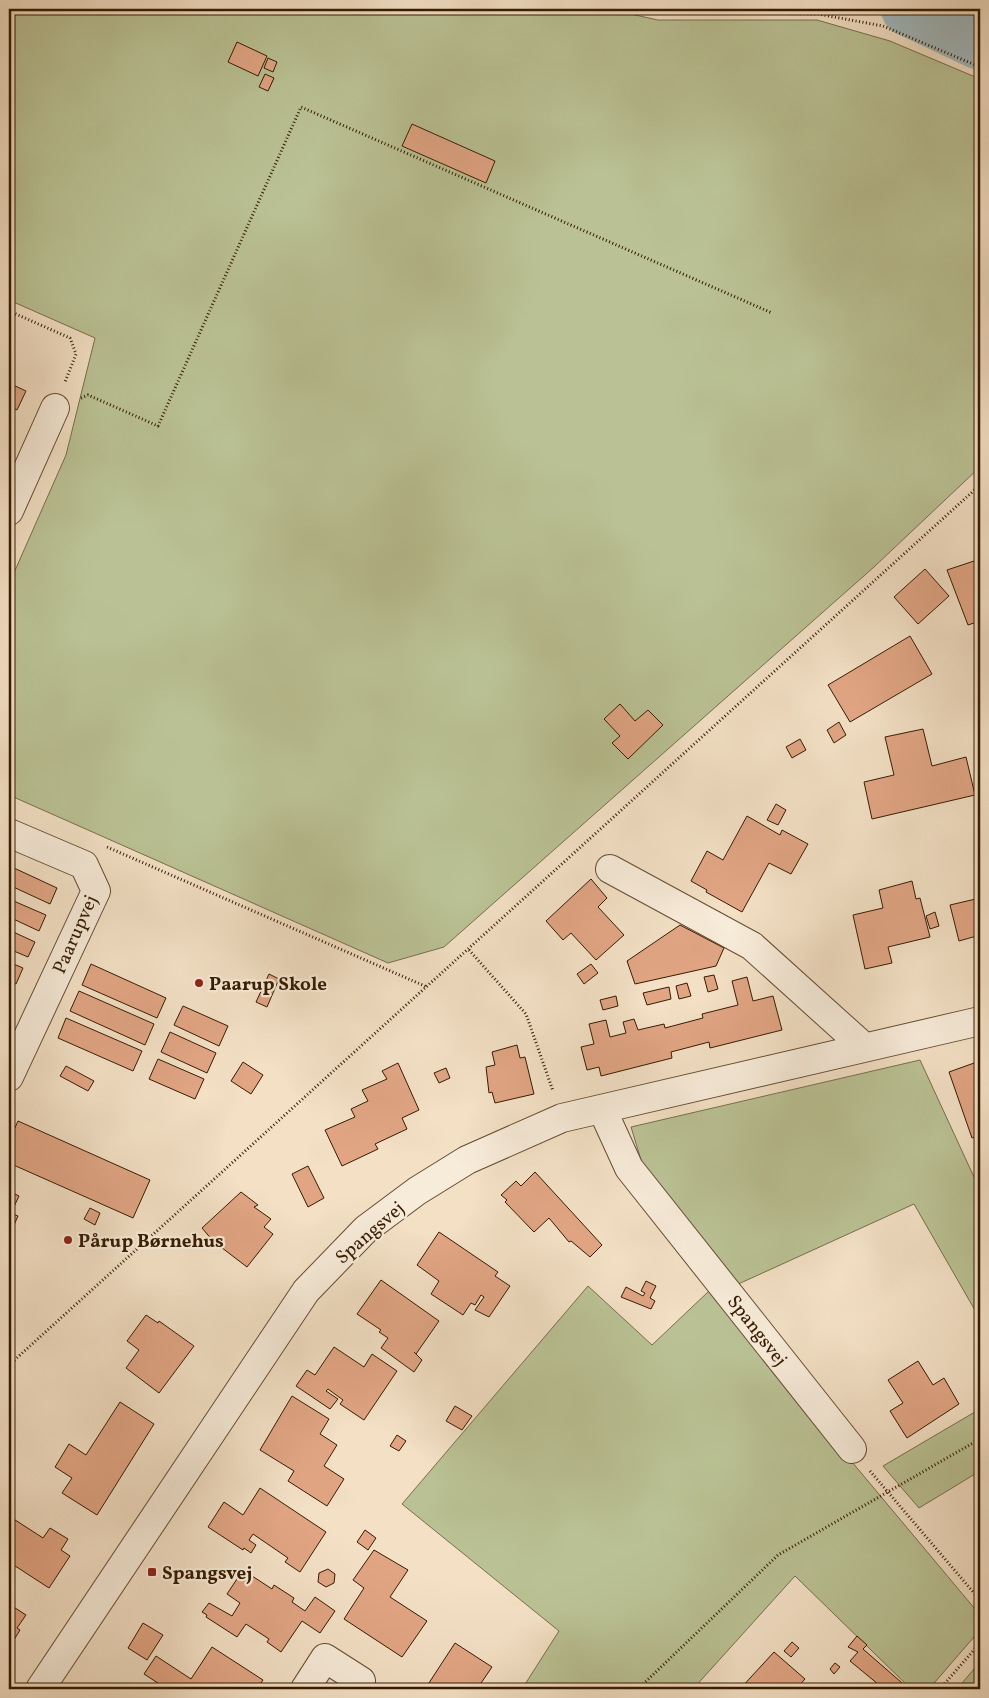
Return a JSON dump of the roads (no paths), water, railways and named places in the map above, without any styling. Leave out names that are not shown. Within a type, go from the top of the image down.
[{"type":"street","points":[[9,511],[55,408]]},
{"type":"street","name":"Paarupvej","points":[[9,832],[84,865],[96,891],[9,1077]]},
{"type":"street","points":[[610,869],[752,946],[864,1047]]},
{"type":"street","name":"Spangsvej","points":[[40,1689],[306,1292],[366,1229],[417,1191],[468,1160],[562,1118],[980,1021]]},
{"type":"street","name":"Spangsvej","points":[[602,1109],[629,1168],[852,1449]]},
{"type":"street","points":[[305,1689],[326,1658],[361,1681]]},
{"type":"waterway","points":[[908,9],[980,43]]},
{"type":"place","name":"Paarup Skole","points":[[199,983]]},
{"type":"place","name":"Pårup Børnehus","points":[[68,1240]]},
{"type":"place","name":"Spangsvej","points":[[152,1572]]}]
